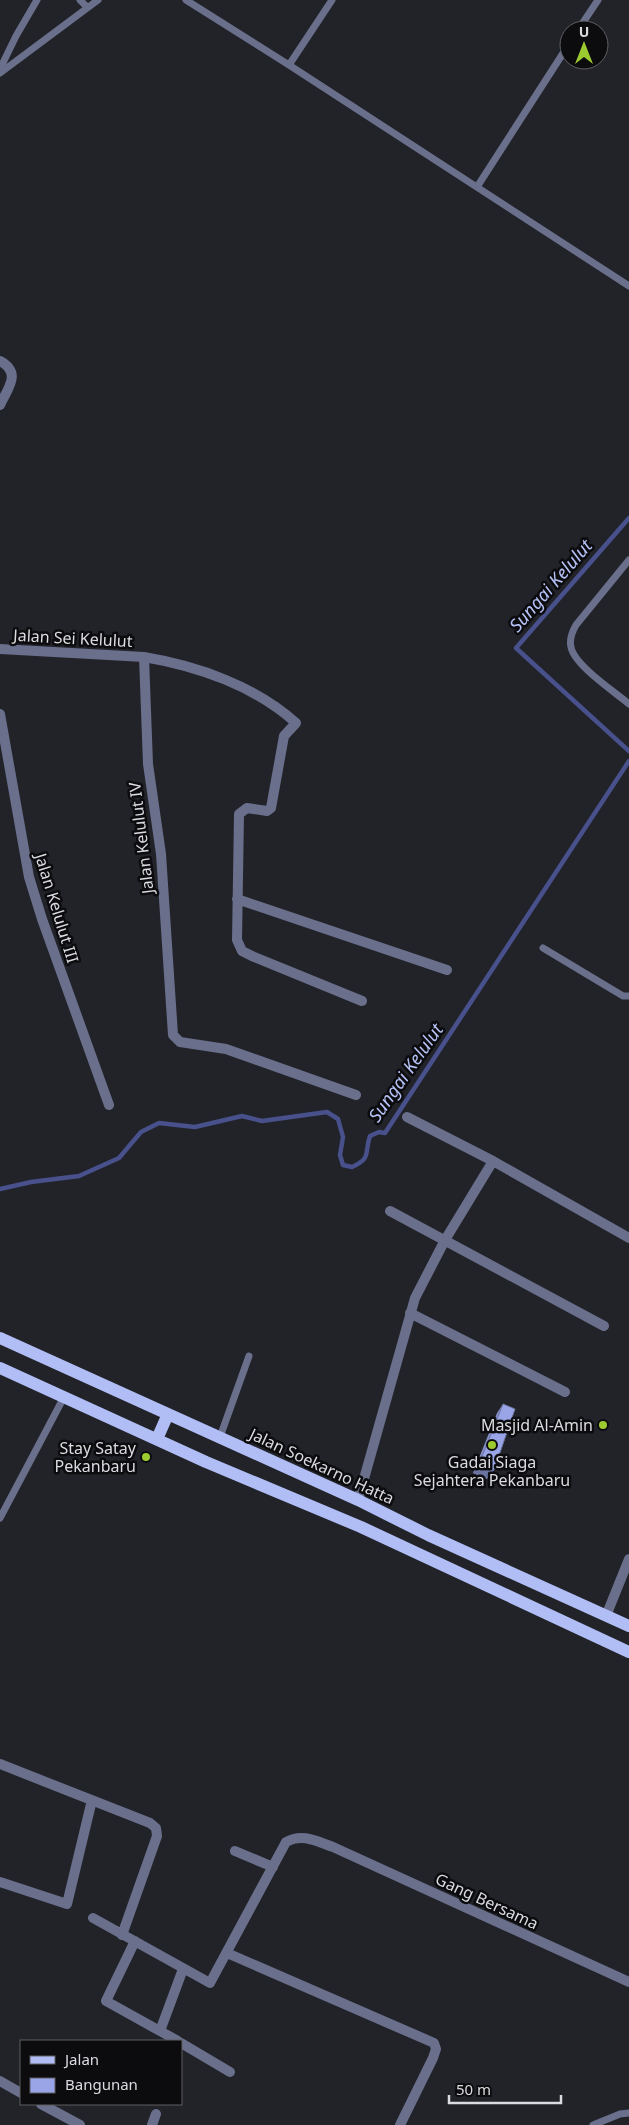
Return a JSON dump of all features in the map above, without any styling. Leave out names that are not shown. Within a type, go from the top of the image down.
[{"type":"main road","name":"Jalan Soekarno Hatta","points":[[0,1338],[358,1500],[428,1535],[606,1616],[628,1624]]},
{"type":"main road","points":[[0,1368],[157,1439],[361,1527],[629,1652]]},
{"type":"main road","points":[[157,1439],[168,1414]]},
{"type":"street","points":[[0,361],[7,365],[11,371],[12,378],[0,405]]},
{"type":"street","name":"Jalan Sei Kelulut","points":[[0,649],[144,657],[160,660],[230,681],[277,706],[296,723],[284,736],[272,808],[267,811],[247,808],[239,814],[238,899]]},
{"type":"street","name":"Jalan Kelulut IV","points":[[144,657],[148,764],[162,854],[171,1029],[173,1035],[180,1042],[226,1050],[356,1096]]},
{"type":"street","name":"Jalan Kelulut III","points":[[0,714],[29,877],[42,919],[109,1105]]},
{"type":"street","points":[[362,1001],[242,951],[237,940],[238,899],[447,970]]},
{"type":"street","points":[[407,1117],[493,1161],[629,1238]]},
{"type":"street","points":[[358,1500],[415,1298],[445,1240],[493,1161]]},
{"type":"street","points":[[390,1212],[604,1326]]},
{"type":"street","points":[[410,1313],[565,1392]]},
{"type":"street","points":[[606,1616],[629,1559]]},
{"type":"street","points":[[0,1764],[150,1823],[156,1828],[157,1836],[122,1935]]},
{"type":"street","points":[[0,1882],[66,1904],[92,1800]]},
{"type":"street","name":"Gang Bersama","points":[[183,1969],[210,1983],[286,1842],[294,1838],[305,1837],[333,1847],[629,1982]]},
{"type":"street","points":[[235,1851],[273,1867]]},
{"type":"street","points":[[94,1918],[183,1969],[160,2031]]},
{"type":"street","points":[[135,1941],[106,2001],[176,2040]]},
{"type":"street","points":[[227,1953],[434,2043],[436,2049],[433,2058],[400,2125]]},
{"type":"street","points":[[182,2044],[230,2072]]},
{"type":"street","points":[[0,2082],[20,2092]]},
{"type":"street","points":[[43,2105],[80,2125]]},
{"type":"street","points":[[152,2125],[156,2114]]},
{"type":"lane","points":[[0,69],[37,0]]},
{"type":"lane","points":[[80,0],[87,8]]},
{"type":"lane","points":[[0,73],[98,0]]},
{"type":"lane","points":[[186,0],[289,64],[629,286]]},
{"type":"lane","points":[[289,64],[332,0]]},
{"type":"lane","points":[[585,20],[598,0]]},
{"type":"lane","points":[[477,187],[559,60]]},
{"type":"lane","points":[[629,560],[576,625],[571,635],[570,646],[573,654],[581,663],[629,704]]},
{"type":"lane","points":[[543,948],[623,996],[629,996]]},
{"type":"lane","points":[[220,1437],[249,1356]]},
{"type":"lane","points":[[0,1518],[64,1396]]},
{"type":"lane","points":[[593,2125],[620,2114],[629,2113]]},
{"type":"building","name":"Gadai Siaga Sejahtera Pekanbaru","points":[[503,1404],[515,1409],[494,1470],[479,1464]]},
{"type":"waterway","name":"Sungai Kelulut","points":[[629,518],[516,648],[629,751]]},
{"type":"waterway","name":"Sungai Kelulut","points":[[0,1189],[31,1182],[79,1176],[119,1158],[141,1132],[159,1123],[195,1127],[242,1116],[262,1121],[327,1112],[338,1119],[343,1137],[340,1155],[343,1165],[352,1167],[358,1164],[365,1158],[370,1136],[379,1132],[385,1133],[629,761]]},
{"type":"place","name":"Masjid Al-Amin","points":[[603,1425]]},
{"type":"place","name":"Gadai Siaga Sejahtera Pekanbaru","points":[[492,1445]]},
{"type":"place","name":"Stay Satay Pekanbaru","points":[[146,1457]]}]
